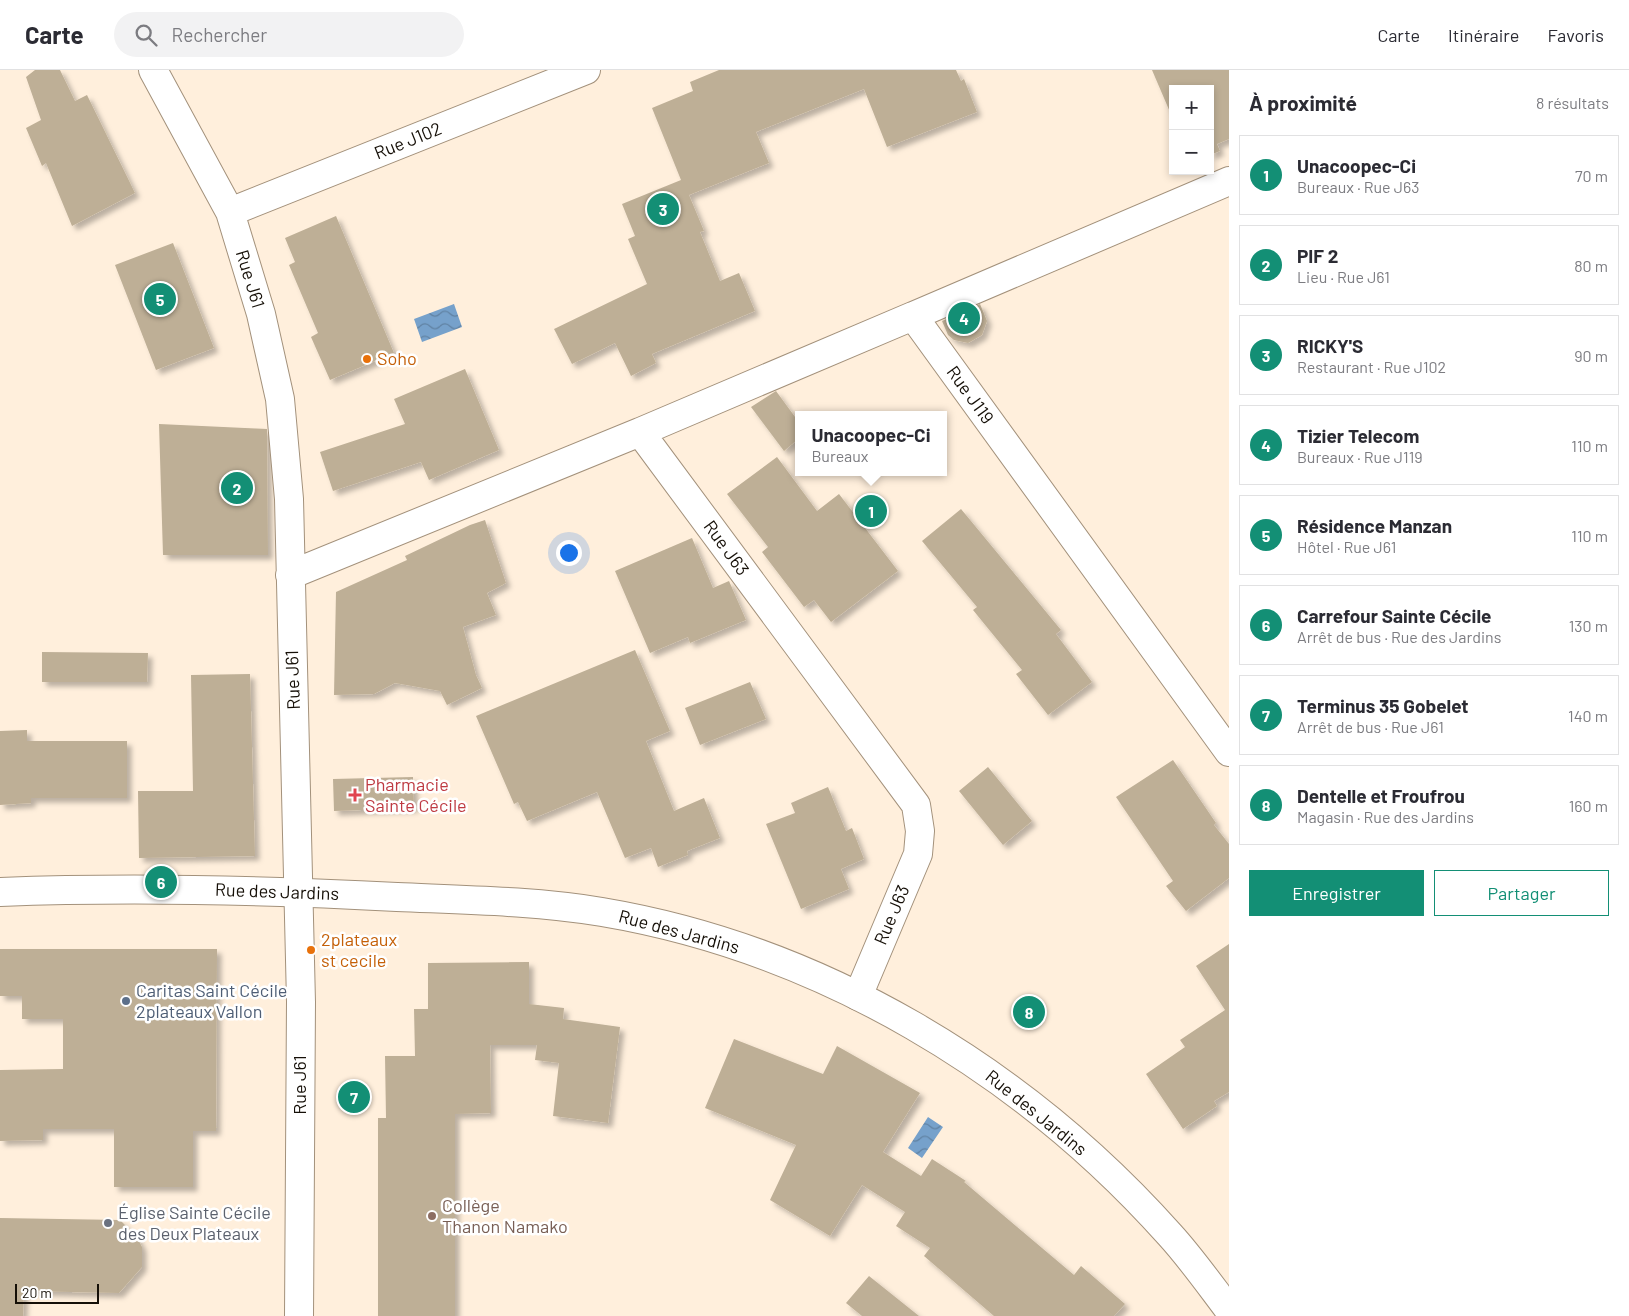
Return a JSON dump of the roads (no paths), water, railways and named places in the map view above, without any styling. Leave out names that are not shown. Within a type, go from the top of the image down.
[{"type":"street","name":"Rue J61","points":[[153,70],[230,212],[262,314],[280,399],[289,499],[301,1002],[299,1316]]},
{"type":"street","name":"Rue J102","points":[[230,212],[586,70]]},
{"type":"street","points":[[290,575],[640,432],[1229,181]]},
{"type":"street","name":"Rue J119","points":[[913,316],[1229,752]]},
{"type":"street","name":"Rue J63","points":[[640,432],[916,805],[920,831],[918,854],[858,996]]},
{"type":"street","name":"Rue des Jardins","points":[[0,892],[106,888],[298,891],[515,901],[602,912],[683,929],[765,955],[858,996],[928,1034],[991,1076],[1047,1119],[1110,1173],[1172,1236],[1229,1310]]},
{"type":"water","points":[[454,304],[462,327],[422,342],[414,319]]},
{"type":"water","points":[[928,1117],[943,1127],[922,1158],[908,1148]]},
{"type":"place","name":"RICKY'S","points":[[663,209]]},
{"type":"place","name":"Résidence Manzan","points":[[160,299]]},
{"type":"place","name":"Tizier Telecom","points":[[964,318]]},
{"type":"place","name":"Soho","points":[[367,359]]},
{"type":"place","name":"PIF 2","points":[[237,488]]},
{"type":"place","name":"Unacoopec-Ci","points":[[871,511]]},
{"type":"place","name":"Pharmacie Sainte Cécile","points":[[355,795]]},
{"type":"place","name":"Carrefour Sainte Cécile","points":[[161,882]]},
{"type":"place","name":"2plateaux st cecile","points":[[311,950]]},
{"type":"place","name":"Caritas Saint Cécile 2plateaux Vallon","points":[[126,1001]]},
{"type":"place","name":"Dentelle et Froufrou","points":[[1029,1012]]},
{"type":"place","name":"Terminus 35 Gobelet","points":[[354,1097]]},
{"type":"place","name":"Collège Thanon Namako","points":[[432,1216]]},
{"type":"place","name":"Église Sainte Cécile des Deux Plateaux","points":[[108,1223]]}]
